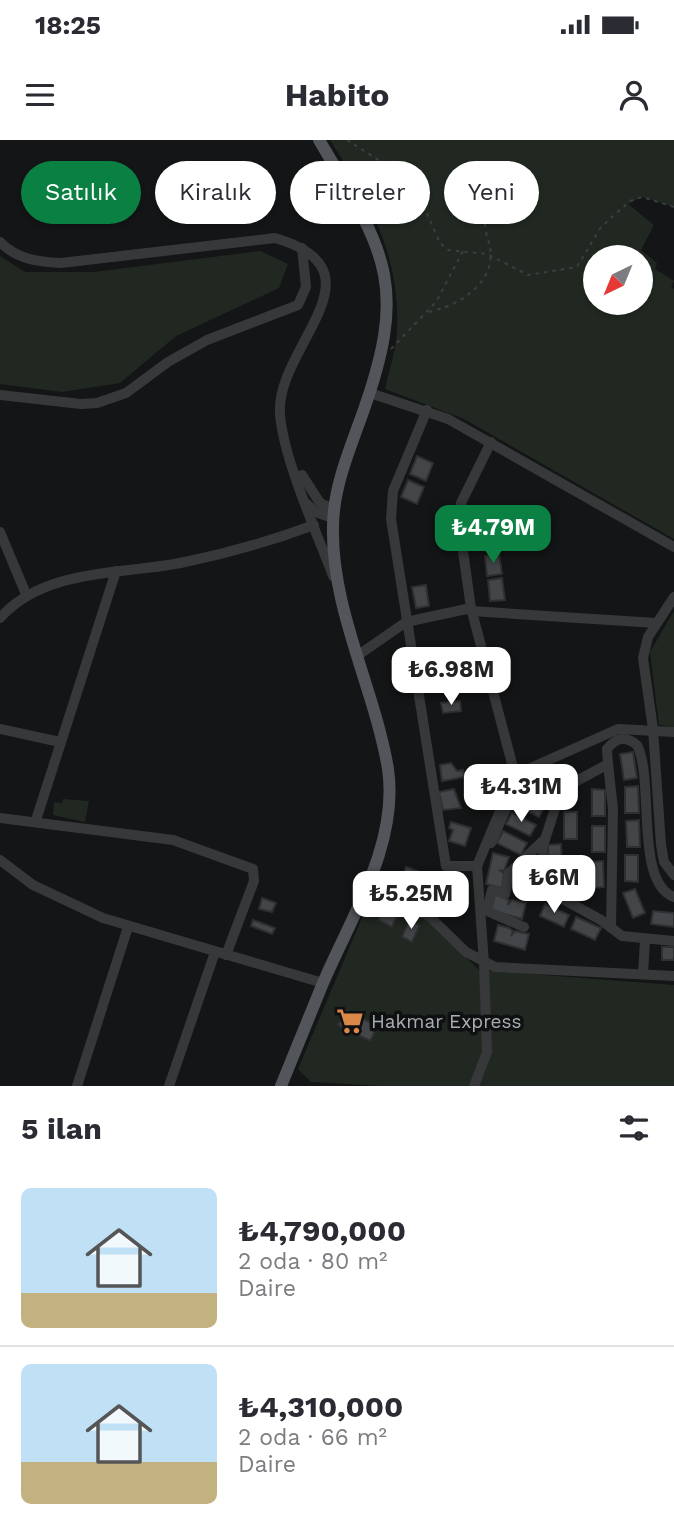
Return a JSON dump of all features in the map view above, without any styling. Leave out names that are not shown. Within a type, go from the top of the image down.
[{"type":"main road","points":[[281,1086],[365,888],[386,831],[390,789],[382,744],[346,611],[334,550],[333,514],[380,359],[388,316],[382,259],[372,229],[319,140]]},
{"type":"street","points":[[0,242],[12,253],[29,259],[61,263],[257,238],[275,238],[302,248],[323,272],[327,288],[324,305],[295,355],[282,392],[281,420],[306,503],[346,611]]},
{"type":"street","points":[[0,395],[81,404],[97,403],[126,393],[188,350],[299,305],[304,298],[306,287],[302,248]]},
{"type":"street","points":[[370,393],[427,410],[491,442],[674,547]]},
{"type":"street","points":[[427,410],[400,470],[390,503],[406,622],[446,866],[477,866]]},
{"type":"street","points":[[491,442],[459,514],[471,609],[515,775]]},
{"type":"street","points":[[291,456],[313,495],[333,514]]},
{"type":"street","points":[[306,503],[315,512],[333,514]]},
{"type":"street","points":[[0,618],[26,594],[116,571],[196,560],[258,545],[314,525]]},
{"type":"street","points":[[0,532],[26,594]]},
{"type":"street","points":[[36,820],[116,571]]},
{"type":"street","points":[[674,597],[656,623],[644,647],[643,657],[653,729],[661,845],[664,862],[674,875]]},
{"type":"street","points":[[357,656],[406,622],[471,609],[656,623]]},
{"type":"street","points":[[474,1086],[487,1052],[477,866],[515,775],[610,731],[653,729],[674,732]]},
{"type":"street","points":[[0,730],[60,742]]},
{"type":"street","points":[[611,928],[612,809],[607,749],[617,740],[625,738],[637,745],[646,790],[653,873],[662,890],[674,897]]},
{"type":"street","points":[[608,764],[561,793],[544,840],[542,859],[550,892],[622,936],[674,941]]},
{"type":"street","points":[[491,843],[516,793],[523,786],[540,783],[561,793]]},
{"type":"street","points":[[0,818],[36,820],[173,841],[253,869],[254,881],[220,953],[169,1086]]},
{"type":"street","points":[[524,927],[487,911],[492,890],[505,894],[509,873],[544,840]]},
{"type":"street","points":[[0,860],[15,874],[54,897],[128,927],[323,983]]},
{"type":"street","points":[[365,888],[429,916],[466,952],[484,963],[513,969],[674,976]]},
{"type":"street","points":[[77,1086],[128,927]]},
{"type":"street","points":[[643,974],[645,940]]},
{"type":"path","points":[[347,140],[387,166],[421,200],[439,243],[449,250],[491,256],[528,275],[572,269],[582,262],[601,227],[630,201],[642,197],[674,207]]},
{"type":"path","points":[[429,312],[457,303],[470,293],[489,270],[491,256],[485,224]]},
{"type":"path","points":[[380,359],[429,312],[447,287],[463,251]]},
{"type":"shaded area","points":[[330,140],[674,140],[674,207],[642,197],[628,204],[654,225],[644,245],[583,245],[583,315],[653,315],[653,260],[657,263],[655,269],[674,281],[671,286],[674,289],[674,539],[464,419],[385,389],[394,353],[397,303],[388,253],[377,224],[430,224],[430,161],[343,161]]},
{"type":"shaded area","points":[[260,251],[288,264],[279,288],[176,336],[120,383],[62,392],[0,384],[0,256],[25,272],[94,272]]},
{"type":"shaded area","points":[[674,611],[674,727],[659,725],[650,652]]},
{"type":"shaded area","points":[[63,799],[89,801],[85,822],[53,815],[54,802],[62,803]]},
{"type":"shaded area","points":[[378,900],[404,908],[429,922],[479,970],[674,985],[674,1086],[381,1086],[311,1082],[298,1069],[369,901]]},
{"type":"building","points":[[417,456],[433,463],[426,481],[410,474]]},
{"type":"building","points":[[408,480],[424,487],[417,504],[401,497]]},
{"type":"building","points":[[499,554],[502,574],[487,576],[485,556]]},
{"type":"building","points":[[502,578],[505,600],[490,601],[488,580]]},
{"type":"building","points":[[426,585],[429,606],[416,608],[412,587]]},
{"type":"building","points":[[460,701],[461,711],[443,713],[441,703]]},
{"type":"building","points":[[633,752],[637,778],[624,780],[620,754]]},
{"type":"building","points":[[451,763],[457,771],[463,770],[465,777],[442,781],[440,765]]},
{"type":"building","points":[[638,786],[639,813],[625,813],[625,787]]},
{"type":"building","points":[[454,789],[461,808],[443,810],[439,792]]},
{"type":"building","points":[[592,789],[605,790],[605,816],[592,816]]},
{"type":"building","points":[[521,794],[545,806],[539,817],[515,805]]},
{"type":"building","points":[[564,812],[577,812],[577,839],[564,839]]},
{"type":"building","points":[[512,813],[536,825],[530,836],[506,824]]},
{"type":"building","points":[[639,820],[640,847],[627,847],[626,821]]},
{"type":"building","points":[[451,822],[471,828],[465,846],[449,841],[453,830],[449,828]]},
{"type":"building","points":[[592,826],[605,826],[605,852],[592,852]]},
{"type":"building","points":[[503,831],[527,843],[521,855],[497,843]]},
{"type":"building","points":[[561,844],[562,871],[549,871],[548,845]]},
{"type":"building","points":[[493,853],[509,857],[504,871],[499,870],[504,873],[502,888],[486,884]]},
{"type":"building","points":[[625,855],[638,855],[638,882],[625,881]]},
{"type":"building","points":[[603,861],[604,887],[591,888],[590,862]]},
{"type":"building","points":[[406,867],[420,872],[417,884],[402,879]]},
{"type":"building","points":[[559,879],[583,891],[577,903],[553,891]]},
{"type":"building","points":[[635,889],[645,913],[633,918],[623,893]]},
{"type":"building","points":[[495,894],[509,900],[508,905],[512,900],[526,903],[522,919],[491,910]]},
{"type":"building","points":[[262,898],[276,903],[272,912],[259,909]]},
{"type":"building","points":[[545,904],[569,915],[564,927],[540,916]]},
{"type":"building","points":[[383,909],[397,916],[392,927],[378,920]]},
{"type":"building","points":[[653,911],[674,913],[674,927],[651,924]]},
{"type":"building","points":[[576,917],[601,928],[595,940],[571,929]]},
{"type":"building","points":[[253,920],[275,928],[272,934],[251,926]]},
{"type":"building","points":[[409,920],[420,925],[412,942],[402,937]]},
{"type":"building","points":[[498,925],[513,931],[511,936],[515,931],[529,934],[525,950],[494,941]]},
{"type":"building","points":[[662,947],[674,947],[674,960],[662,960]]},
{"type":"building","points":[[346,1010],[378,1026],[370,1041],[338,1025]]},
{"type":"place","name":"Hakmar Express","points":[[350,1021]]}]
